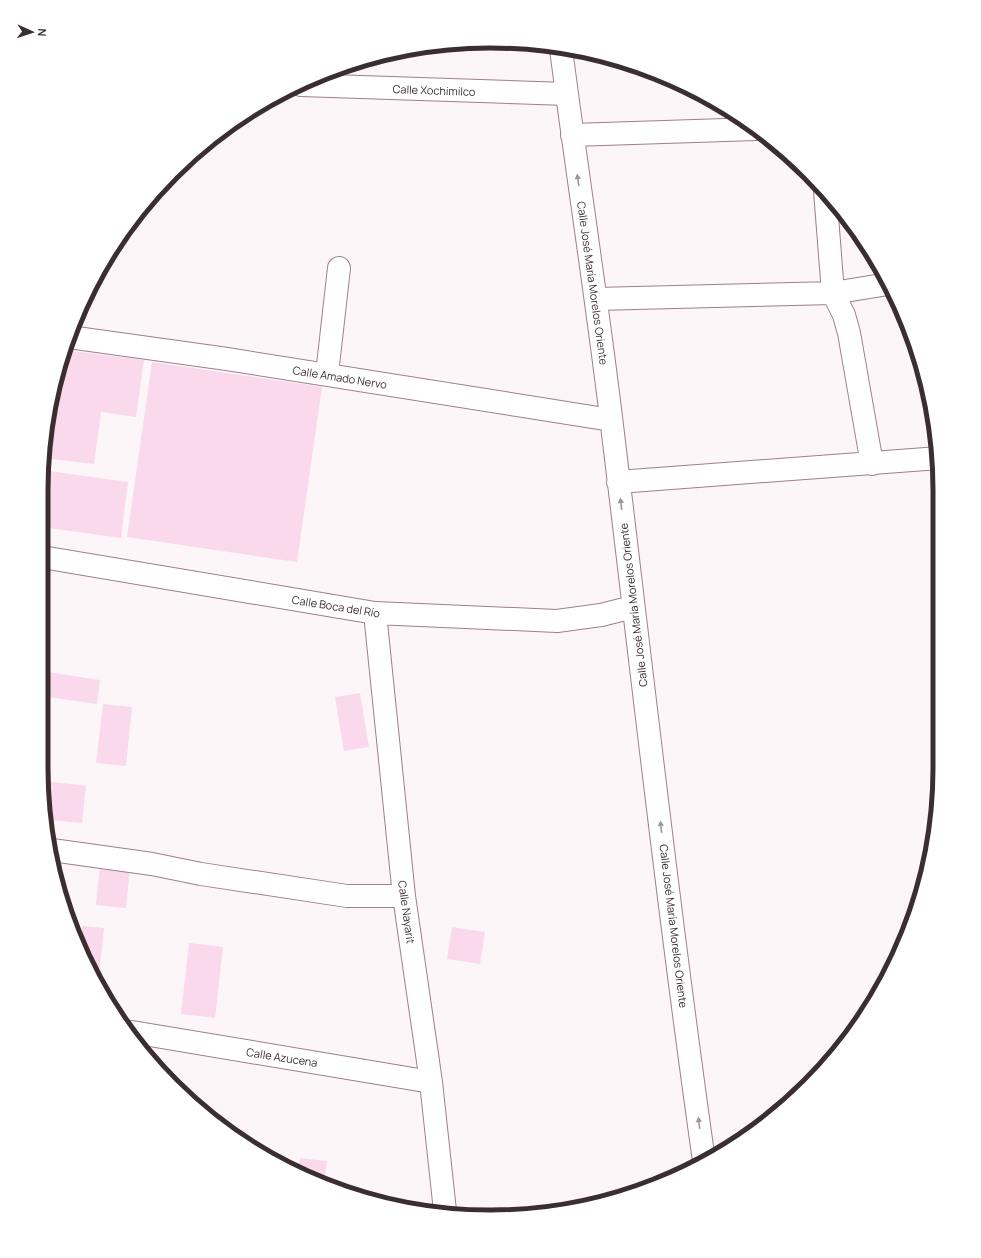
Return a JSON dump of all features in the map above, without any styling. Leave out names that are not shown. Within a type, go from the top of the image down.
[{"type":"street","name":"Calle José María Morelos Oriente","points":[[562,54],[596,299],[633,607],[703,1155]]},
{"type":"street","name":"Calle Xochimilco","points":[[314,85],[567,94]]},
{"type":"street","points":[[572,135],[746,129]]},
{"type":"street","points":[[826,202],[833,293],[844,315],[849,333],[872,464]]},
{"type":"street","points":[[326,374],[339,268]]},
{"type":"street","points":[[596,299],[833,293],[882,285]]},
{"type":"street","name":"Calle Amado Nervo","points":[[75,338],[326,374],[611,420]]},
{"type":"street","points":[[618,482],[932,459]]},
{"type":"street","name":"Calle Boca del Río","points":[[48,557],[375,613],[557,621],[601,615],[633,607]]},
{"type":"street","name":"Calle Nayarit","points":[[375,613],[404,896],[431,1082],[445,1207]]},
{"type":"street","points":[[56,851],[152,864],[201,874],[347,896],[404,896]]},
{"type":"street","name":"Calle Azucena","points":[[136,1033],[431,1082]]},
{"type":"building","points":[[70,351],[144,360],[136,417],[101,412],[94,464],[49,459],[57,404]]},
{"type":"building","points":[[152,362],[322,387],[297,562],[127,537]]},
{"type":"building","points":[[49,471],[128,482],[121,538],[48,528]]},
{"type":"building","points":[[48,672],[100,680],[97,704],[48,697]]},
{"type":"building","points":[[360,693],[369,747],[344,751],[335,697]]},
{"type":"building","points":[[103,704],[132,707],[126,766],[96,763]]},
{"type":"building","points":[[48,781],[86,786],[82,823],[52,820]]},
{"type":"building","points":[[100,864],[130,867],[126,908],[96,905]]},
{"type":"building","points":[[82,926],[104,928],[99,973],[94,963],[81,934]]},
{"type":"building","points":[[452,927],[485,932],[480,964],[447,959]]},
{"type":"building","points":[[189,943],[223,947],[215,1018],[181,1014]]},
{"type":"building","points":[[236,1129],[244,1130],[244,1134]]},
{"type":"building","points":[[300,1158],[327,1161],[325,1177],[299,1166]]}]
